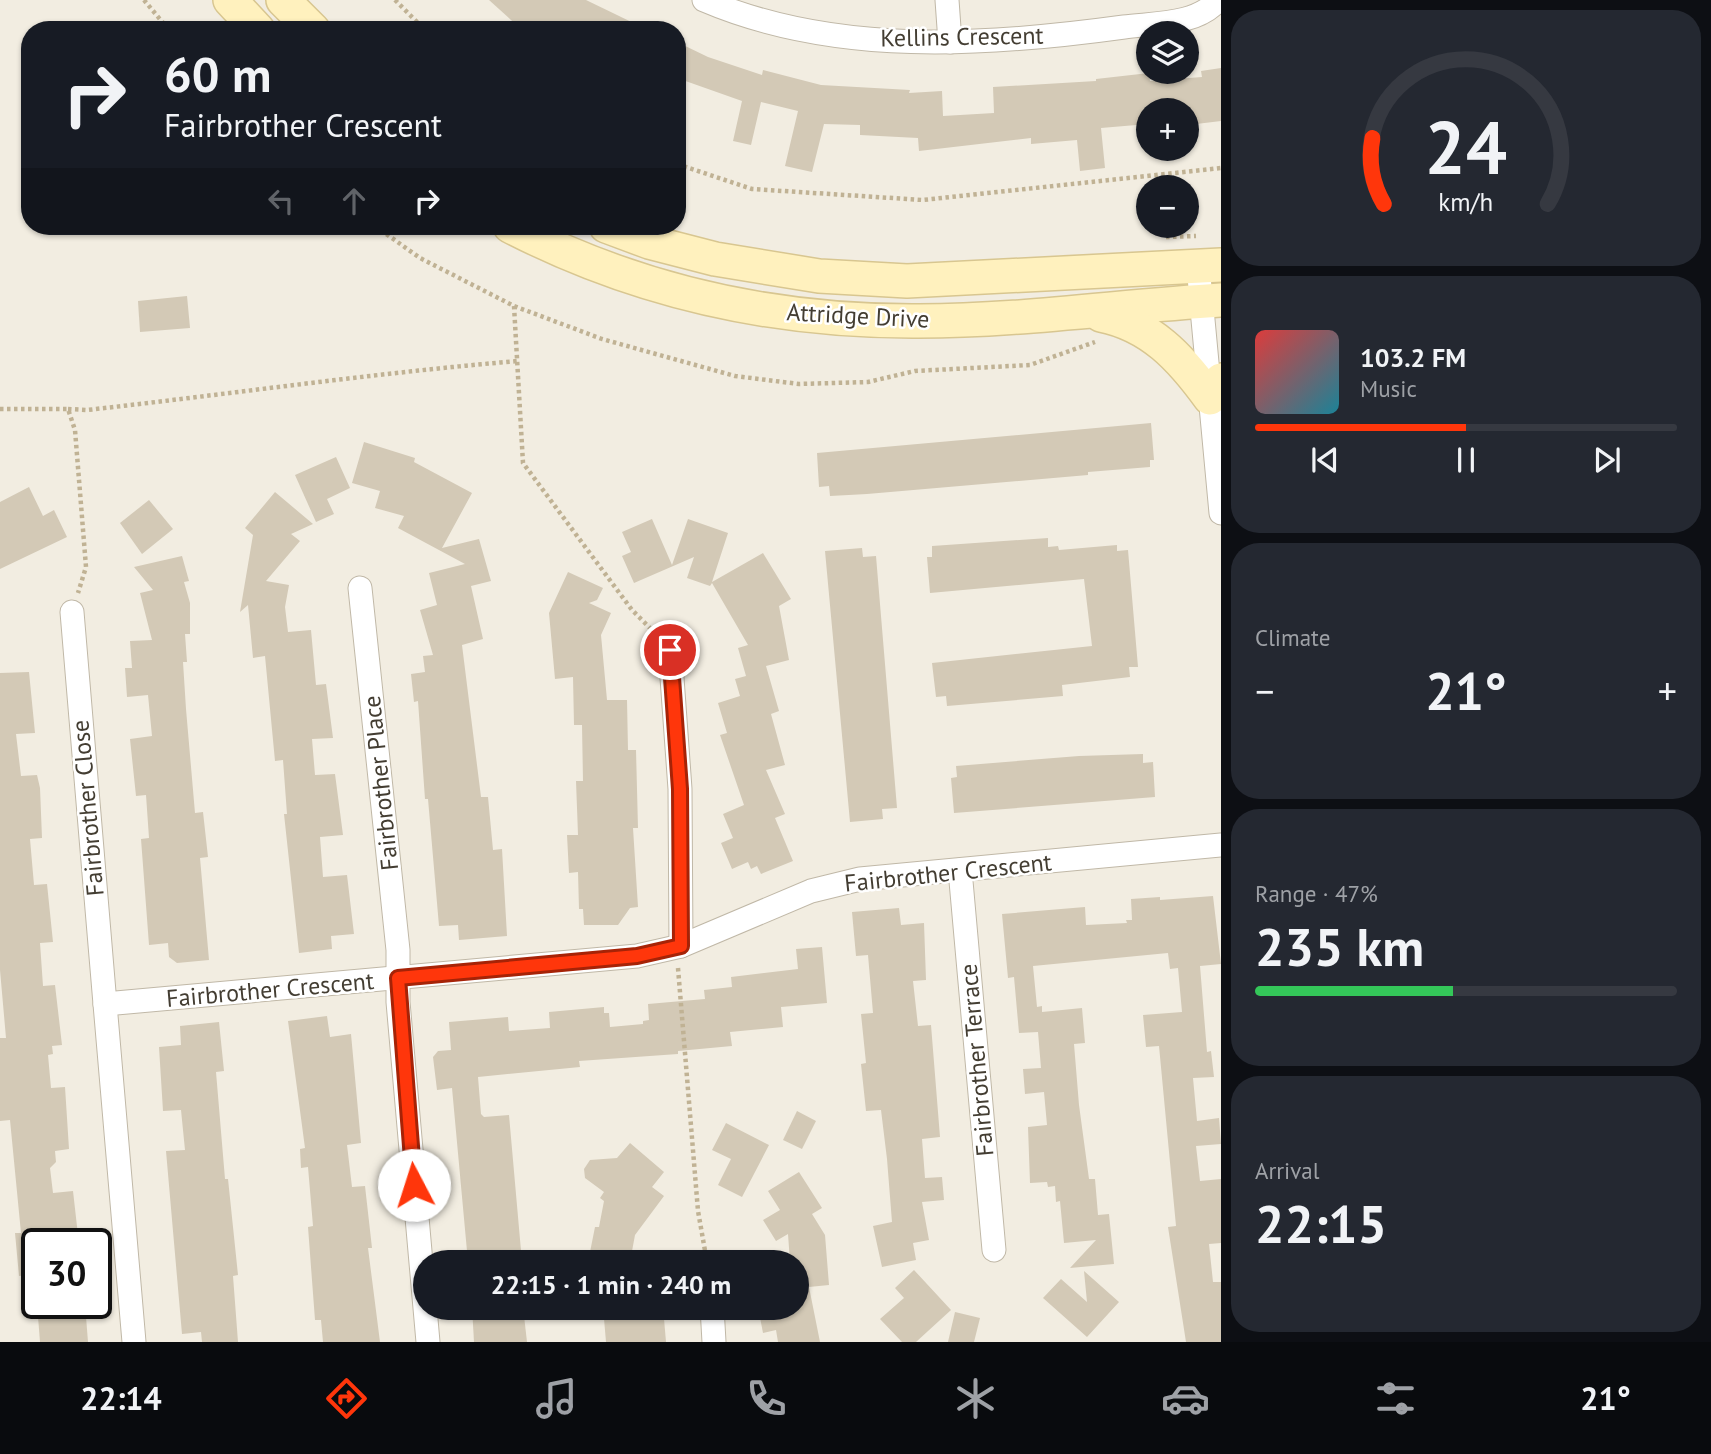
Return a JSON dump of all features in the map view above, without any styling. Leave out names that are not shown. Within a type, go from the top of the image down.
[{"type":"main road","points":[[230,0],[249,21]]},
{"type":"main road","points":[[283,0],[304,21]]},
{"type":"main road","name":"Attridge Drive","points":[[527,235],[614,272],[729,306],[830,319],[920,321],[1211,301]]},
{"type":"main road","name":"Attridge Drive","points":[[630,235],[715,259],[819,276],[907,281],[1209,265]]},
{"type":"main road","points":[[1085,311],[1114,317],[1155,336],[1215,389]]},
{"type":"street","name":"Kellins Crescent","points":[[704,0],[764,20],[817,32],[864,38],[950,42],[1028,38],[1174,20],[1202,15],[1218,0]]},
{"type":"street","points":[[947,0],[950,42]]},
{"type":"street","points":[[1209,265],[1221,513]]},
{"type":"street","name":"Fairbrother Place","points":[[360,588],[398,950],[398,978],[428,1342]]},
{"type":"street","name":"Fairbrother Close","points":[[72,612],[105,1004]]},
{"type":"street","points":[[670,650],[680,789],[679,957]]},
{"type":"street","name":"Fairbrother Crescent","points":[[105,1004],[637,956],[679,957],[811,891],[860,880],[1221,845]]},
{"type":"street","name":"Fairbrother Terrace","points":[[960,870],[994,1250]]},
{"type":"street","points":[[105,1004],[134,1342]]},
{"type":"street","points":[[713,1320],[714,1342]]},
{"type":"path","points":[[144,0],[162,21]]},
{"type":"path","points":[[394,0],[416,21]]},
{"type":"path","points":[[686,167],[752,189],[923,200],[1221,168]]},
{"type":"path","points":[[514,306],[523,463],[632,610],[641,617]]},
{"type":"path","points":[[0,409],[87,410],[396,371],[518,361]]},
{"type":"path","points":[[68,410],[75,430],[86,567]]},
{"type":"path","points":[[679,957],[699,1216],[705,1250]]},
{"type":"building","points":[[489,0],[586,0],[629,21],[512,21]]},
{"type":"building","points":[[686,46],[708,57],[762,75],[763,70],[821,85],[910,90],[909,93],[942,91],[943,116],[994,113],[993,87],[1096,81],[1136,74],[1136,84],[1199,84],[1201,71],[1221,68],[1221,121],[1199,124],[1199,98],[1136,98],[1136,125],[1101,128],[1105,168],[1080,171],[1077,140],[1031,144],[1031,138],[919,151],[918,138],[860,135],[860,125],[824,124],[812,172],[785,166],[798,111],[761,102],[751,145],[733,141],[742,101],[686,81]]},
{"type":"building","points":[[187,296],[190,328],[140,332],[138,301]]},
{"type":"building","points":[[1151,423],[1154,460],[1150,460],[1150,467],[867,494],[830,496],[829,486],[819,487],[817,453]]},
{"type":"building","points":[[364,442],[415,458],[414,462],[472,493],[442,548],[479,539],[491,581],[471,586],[483,639],[462,645],[481,797],[488,797],[493,850],[502,849],[507,936],[459,940],[458,925],[439,926],[428,799],[425,799],[418,701],[414,702],[411,674],[425,672],[423,656],[433,655],[420,610],[437,605],[429,573],[465,564],[398,528],[404,516],[375,508],[380,491],[352,483]]},
{"type":"building","points":[[336,457],[350,488],[327,499],[334,514],[316,522],[295,475]]},
{"type":"building","points":[[29,487],[43,516],[54,510],[67,537],[0,569],[0,502]]},
{"type":"building","points":[[275,492],[313,524],[291,534],[300,541],[266,581],[289,585],[285,607],[288,632],[311,630],[316,685],[326,684],[333,738],[312,739],[315,775],[335,774],[343,835],[320,837],[323,877],[347,875],[354,934],[331,936],[332,949],[299,953],[284,814],[287,814],[283,760],[275,761],[265,656],[253,658],[248,605],[240,612],[253,535],[245,528]]},
{"type":"building","points":[[149,500],[173,529],[142,554],[120,523]]},
{"type":"building","points":[[652,519],[672,565],[688,519],[728,533],[712,582],[763,553],[791,599],[779,606],[789,660],[766,666],[779,711],[771,714],[785,765],[766,770],[785,814],[775,818],[793,861],[761,874],[757,866],[751,869],[748,862],[732,869],[721,843],[733,838],[723,814],[744,805],[720,735],[727,733],[718,703],[740,696],[735,679],[746,676],[738,648],[748,645],[712,583],[710,586],[687,578],[694,557],[634,583],[622,556],[631,552],[622,532]]},
{"type":"building","points":[[1048,538],[1048,547],[1058,546],[1059,550],[1117,545],[1117,551],[1128,550],[1138,667],[1129,667],[1130,677],[1062,685],[1063,696],[947,706],[946,696],[936,697],[932,663],[1092,646],[1084,579],[930,593],[927,557],[932,557],[932,546]]},
{"type":"building","points":[[862,548],[863,557],[876,556],[897,808],[882,809],[883,819],[850,822],[825,551]]},
{"type":"building","points":[[182,556],[189,581],[184,582],[190,603],[190,634],[185,634],[187,662],[183,662],[186,709],[195,813],[203,812],[208,857],[200,858],[209,960],[177,963],[169,957],[168,943],[149,945],[141,839],[149,838],[146,795],[136,796],[130,739],[152,736],[148,695],[127,697],[125,668],[132,668],[130,641],[152,640],[140,593],[153,590],[134,567]]},
{"type":"building","points":[[568,572],[603,588],[597,600],[589,603],[611,613],[601,635],[607,700],[627,700],[628,750],[636,750],[638,828],[633,828],[638,907],[630,908],[618,925],[584,925],[583,909],[579,909],[578,872],[569,873],[567,835],[578,835],[576,781],[583,781],[582,725],[574,725],[573,677],[555,679],[549,613]]},
{"type":"building","points":[[29,672],[35,733],[16,734],[21,776],[37,775],[40,788],[42,838],[30,839],[34,885],[47,884],[53,942],[40,943],[43,986],[55,985],[62,1045],[52,1046],[53,1054],[48,1055],[51,1088],[65,1087],[69,1149],[55,1151],[56,1162],[50,1168],[53,1193],[73,1191],[77,1228],[21,1228],[21,1233],[10,1120],[0,1121],[0,1038],[6,1038],[0,970],[0,673]]},
{"type":"building","points":[[1143,754],[1143,763],[1153,762],[1155,797],[954,813],[951,778],[957,777],[956,766],[1079,756]]},
{"type":"building","points":[[1213,896],[1221,964],[1200,966],[1207,1052],[1211,1051],[1214,1077],[1193,1078],[1197,1121],[1219,1118],[1221,1144],[1196,1146],[1200,1181],[1221,1179],[1221,1243],[1209,1244],[1213,1282],[1221,1282],[1221,1342],[1186,1342],[1168,1227],[1176,1226],[1159,1046],[1146,1047],[1143,1015],[1182,1012],[1178,968],[1170,969],[1168,953],[1033,966],[1037,1007],[1042,1006],[1042,1012],[1082,1008],[1085,1043],[1074,1044],[1079,1105],[1089,1179],[1095,1179],[1098,1215],[1109,1214],[1114,1264],[1070,1268],[1096,1240],[1064,1243],[1060,1201],[1056,1202],[1055,1186],[1048,1187],[1047,1182],[1030,1183],[1028,1127],[1047,1125],[1044,1092],[1025,1094],[1023,1069],[1041,1068],[1038,1032],[1019,1033],[1014,977],[1008,978],[1002,914],[1085,907],[1086,925],[1127,923],[1126,920],[1132,920],[1131,899]]},
{"type":"building","points":[[899,908],[901,925],[924,923],[926,980],[913,981],[918,1026],[931,1025],[940,1137],[922,1139],[925,1178],[942,1177],[944,1200],[922,1202],[929,1240],[913,1243],[916,1260],[882,1267],[873,1226],[892,1222],[887,1159],[881,1110],[866,1111],[861,1064],[866,1063],[861,1014],[873,1013],[868,955],[856,956],[852,912]]},
{"type":"building","points":[[822,947],[827,1003],[781,1007],[783,1027],[730,1032],[732,1046],[678,1051],[678,1054],[579,1061],[580,1067],[478,1077],[481,1114],[484,1117],[509,1115],[521,1250],[467,1250],[452,1088],[437,1090],[433,1057],[438,1051],[451,1050],[449,1022],[508,1017],[509,1031],[550,1028],[549,1012],[604,1007],[604,1013],[609,1013],[610,1027],[643,1024],[643,1021],[649,1020],[648,1004],[705,999],[704,990],[732,987],[731,977],[798,969],[796,949]]},
{"type":"building","points":[[327,1016],[330,1037],[351,1034],[361,1143],[347,1145],[352,1187],[365,1186],[372,1248],[368,1248],[380,1342],[323,1342],[321,1320],[315,1320],[308,1227],[313,1226],[308,1167],[301,1168],[300,1149],[305,1148],[288,1021]]},
{"type":"building","points":[[219,1022],[224,1071],[216,1072],[225,1179],[228,1179],[238,1275],[233,1276],[238,1342],[202,1342],[201,1332],[182,1334],[166,1151],[185,1150],[181,1110],[163,1111],[159,1047],[181,1045],[180,1026]]},
{"type":"building","points":[[797,1111],[816,1121],[802,1149],[783,1140]]},
{"type":"building","points":[[726,1123],[769,1145],[742,1197],[718,1185],[731,1159],[712,1150]]},
{"type":"building","points":[[630,1143],[664,1172],[652,1187],[664,1196],[635,1235],[632,1250],[590,1250],[595,1227],[599,1227],[604,1201],[600,1198],[604,1192],[585,1178],[584,1169],[590,1160],[617,1158]]},
{"type":"building","points":[[799,1172],[822,1208],[812,1214],[825,1235],[829,1285],[809,1287],[809,1250],[789,1250],[788,1234],[776,1241],[763,1220],[780,1210],[768,1191]]},
{"type":"building","points":[[15,1233],[21,1233],[21,1276],[19,1276]]},
{"type":"building","points":[[914,1270],[951,1310],[916,1342],[902,1342],[880,1319],[904,1298],[895,1288]]},
{"type":"building","points":[[1084,1271],[1119,1302],[1087,1337],[1043,1298],[1061,1279],[1087,1302]]},
{"type":"building","points":[[809,1287],[820,1342],[778,1342],[776,1330],[763,1333],[760,1320],[809,1320]]},
{"type":"building","points":[[955,1312],[980,1318],[974,1342],[948,1342]]},
{"type":"building","points":[[38,1319],[86,1319],[88,1342],[40,1342]]},
{"type":"building","points":[[473,1320],[524,1320],[527,1342],[474,1342]]},
{"type":"building","points":[[604,1320],[664,1320],[666,1342],[606,1342]]},
{"type":"route","points":[[414,1185],[398,978],[637,956],[681,946],[680,789],[670,650]]}]
